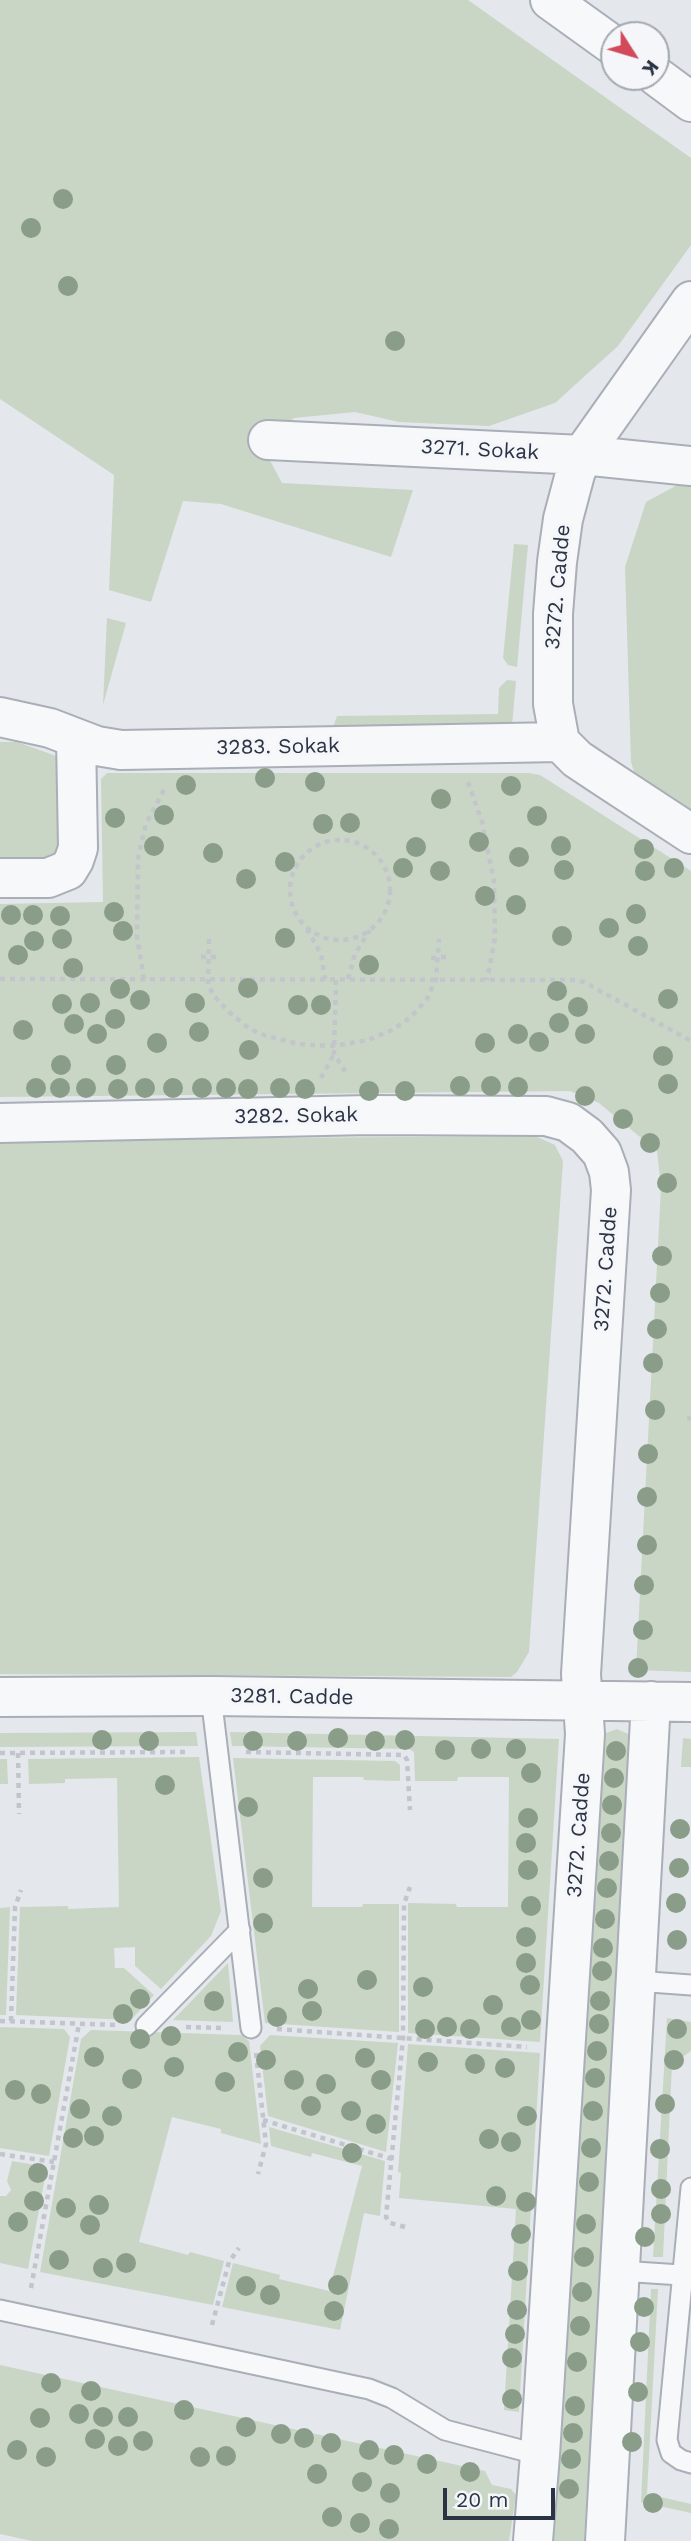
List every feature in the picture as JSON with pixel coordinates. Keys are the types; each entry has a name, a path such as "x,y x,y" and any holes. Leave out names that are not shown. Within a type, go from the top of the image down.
{"street":[{"path":"550,0 600,36"},
{"path":"670,86 691,102"},
{"name":"3272. Cadde","path":"560,742 553,704 552,660 556,562 563,519 582,455 691,302"},
{"name":"3271. Sokak","path":"268,440 582,455 691,466"},
{"name":"3283. Sokak","path":"0,717 40,725 97,746 121,750 560,742"},
{"path":"0,878 48,878 68,870 74,860 78,848 76,738"},
{"path":"560,742 577,759 691,834"},
{"name":"3282. Sokak","path":"0,1123 369,1115 546,1116 568,1122 587,1136"},
{"name":"3272. Cadde","path":"533,2541 585,1734 581,1674 611,1190 609,1172 602,1153 587,1136"},
{"name":"3281. Cadde","path":"0,1697 211,1696 691,1702"},
{"path":"606,2541 651,1701"}],"lane":[{"path":"211,1696 251,2028"},
{"path":"146,2026 240,1930"},
{"path":"636,1981 691,1985"},
{"path":"691,2188 667,2440 671,2453 691,2463"},
{"path":"620,2271 681,2275"},
{"path":"0,2309 369,2389 392,2398 445,2430 540,2455"}],"path":[{"path":"464,772 482,822 494,881 495,939 487,980"},
{"path":"144,979 137,936 138,858 146,824 167,783"},
{"path":"326,979 321,954 293,906 290,891 292,876 299,861 311,849 327,841 344,840 361,844 375,854 385,868 390,884 388,902 381,918 355,954 348,979"},
{"path":"300,920 318,934 341,940 357,937 373,927"},
{"path":"209,939 208,985 229,1012 254,1031 298,1044 334,1046 368,1040 392,1030 411,1017 427,999 436,979 439,939"},
{"path":"201,957 216,957"},
{"path":"431,957 446,957"},
{"path":"0,979 568,980 584,982 691,1041"},
{"path":"336,980 334,1054 352,1083"},
{"path":"18,1753 19,1814"},
{"path":"405,2227 390,2223 386,2217 403,2038 404,1903 410,1887"},
{"path":"11,2021 15,1907 21,1891"},
{"path":"34,2270 79,2024"},
{"path":"251,2028 255,2038 265,2144 258,2174"},
{"path":"263,2120 392,2159"},
{"path":"0,2154 54,2162"},
{"path":"217,2306 229,2262 239,2248"}],"green space":[{"path":"0,0 468,0 691,158 691,245 618,346 555,403 489,426 399,422 355,412 294,418 268,439 267,455 282,483 413,490 391,557 221,504 183,501 151,602 109,590 114,475 0,399"},
{"path":"681,483 691,484 691,822 636,778 631,762 625,567 646,502"},
{"path":"514,544 528,545 517,667 508,665 503,658"},
{"path":"107,618 126,623 103,705"},
{"path":"507,680 516,681 512,725 333,727 337,716 498,714 499,688"},
{"path":"0,742 17,742 59,757 63,845 52,862 0,864"},
{"path":"107,773 529,773 540,775 691,871 691,1672 636,1670 661,1187 657,1151 599,1103 570,1091 0,1097 0,904 103,902 101,779"},
{"path":"535,1136 555,1145 563,1161 529,1652 517,1672 511,1677 0,1674 0,1140"},
{"path":"617,1729 628,1734 633,1747 584,2541 551,2541 602,1738 606,1733"},
{"path":"196,1732 198,1746 0,1747 0,1733"},
{"path":"230,1732 559,1739 540,2042 408,2033 408,1903 508,1907 509,1777 458,1777 457,1781 415,1781 414,1752 409,1749 232,1746"},
{"path":"683,1738 691,1739 691,1767 681,1767"},
{"path":"199,1757 221,1911 211,1936 161,1989 135,1966 135,1947 114,1948 115,1968 124,1968 154,1995 131,2020 16,2015 20,1907 119,1907 117,1778 65,1779 65,1783 29,1784 28,1759"},
{"path":"233,1758 395,1761 400,1765 400,1781 364,1780 363,1777 313,1777 312,1907 399,1904 399,2032 265,2023"},
{"path":"0,1759 7,1759 8,1784 0,1784"},
{"path":"10,1907 6,2015 0,2015 0,1908"},
{"path":"228,1963 233,2022 173,2020"},
{"path":"667,2018 691,2022 691,2051 672,2064 663,2257 653,2257"},
{"path":"0,2027 64,2029 70,2037 49,2156 0,2148"},
{"path":"91,2030 241,2035 249,2041 261,2144 221,2133 221,2129 172,2117 139,2242 224,2261 213,2305 40,2272 81,2039"},
{"path":"270,2035 398,2043 386,2152 268,2116 260,2046"},
{"path":"408,2044 540,2053 519,2412 504,2410 516,2209 399,2198 401,2173 398,2172"},
{"path":"269,2127 385,2161 380,2216 364,2213 340,2330 222,2307 233,2263 280,2275 279,2279 329,2291 362,2166 312,2153 311,2157 271,2146"},
{"path":"12,2161 47,2167 28,2269 0,2263 0,2196 6,2196 11,2190 7,2181"},
{"path":"651,2289 658,2289 647,2494 691,2504 691,2513 641,2502"},
{"path":"0,2365 485,2471 492,2485 511,2489 516,2495 509,2541 32,2541 0,2534"}]}
